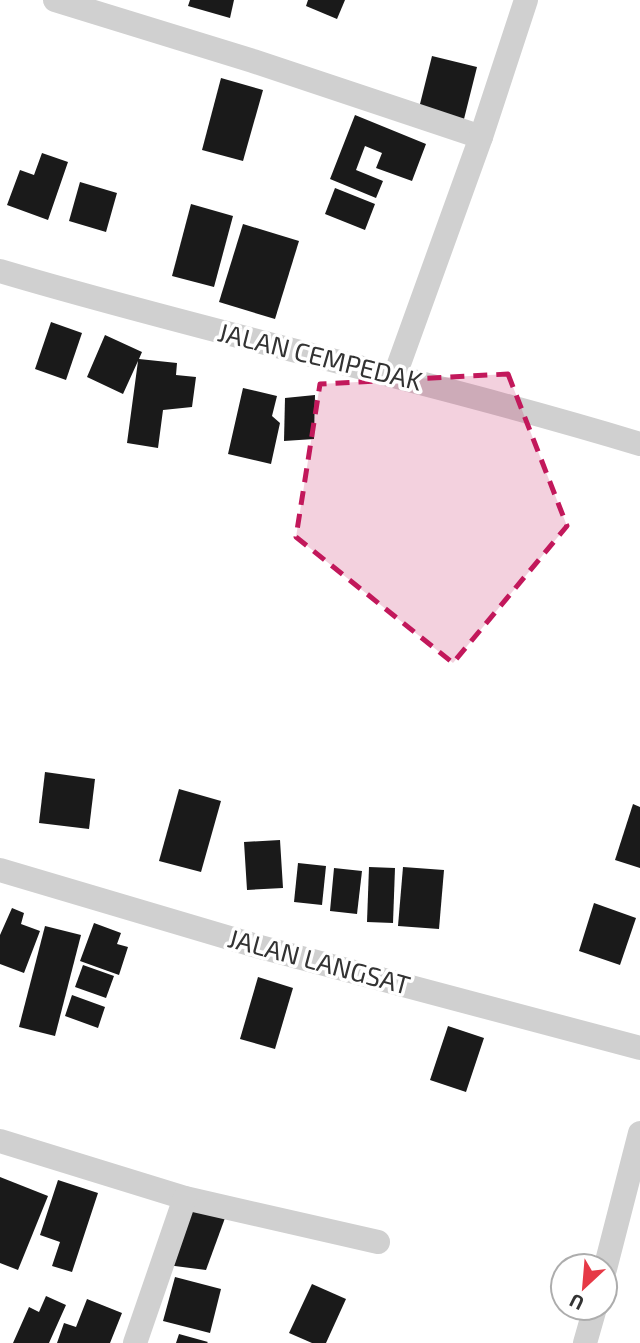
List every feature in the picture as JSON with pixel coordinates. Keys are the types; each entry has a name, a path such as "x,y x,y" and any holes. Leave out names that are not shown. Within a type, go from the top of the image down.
{"street":[{"path":"55,0 253,61 481,137"},
{"path":"395,375 481,137 526,0"},
{"name":"JALAN CEMPEDAK","path":"0,271 107,303 395,375 640,444"},
{"name":"JALAN LANGSAT","path":"0,870 253,945 640,1048"},
{"path":"609,1252 640,1133"},
{"path":"0,1141 185,1198 378,1242"},
{"path":"135,1343 185,1198"},
{"path":"584,1343 591,1322"}],"highlighted area":[{"path":"508,374 567,526 453,663 296,537 320,384"}],"building":[{"path":"190,0 234,0 230,18 188,6"},
{"path":"308,0 345,0 337,19 306,6"},
{"path":"432,56 477,67 464,119 419,108"},
{"path":"221,78 263,90 243,161 202,150"},
{"path":"355,115 426,144 412,181 376,168 382,153 365,146 356,170 383,181 376,198 330,179"},
{"path":"42,153 68,162 48,220 7,205 20,170 34,175"},
{"path":"80,182 117,193 106,232 69,221"},
{"path":"335,188 375,204 365,230 325,214"},
{"path":"191,204 233,216 214,287 172,276"},
{"path":"243,224 299,241 275,319 219,302"},
{"path":"51,322 82,333 66,380 35,369"},
{"path":"105,335 142,352 139,359 177,363 176,375 196,377 192,407 163,410 158,448 127,443 138,361 123,394 87,377"},
{"path":"243,388 277,396 272,416 280,423 271,464 228,454"},
{"path":"315,395 314,439 284,441 285,398"},
{"path":"45,772 95,779 89,829 39,823"},
{"path":"179,789 221,801 201,872 159,861"},
{"path":"633,804 640,807 640,868 615,860"},
{"path":"280,840 283,888 247,890 244,842"},
{"path":"298,863 326,866 322,905 294,902"},
{"path":"369,867 395,868 393,923 367,922"},
{"path":"403,867 444,870 439,929 398,926"},
{"path":"334,868 362,871 357,914 330,911"},
{"path":"594,903 636,918 620,965 579,951"},
{"path":"12,908 24,913 21,924 40,931 24,973 0,964 0,935"},
{"path":"94,923 121,933 117,944 128,947 119,975 80,961"},
{"path":"45,926 81,935 55,1036 19,1027"},
{"path":"83,965 114,976 106,998 75,987"},
{"path":"258,977 293,988 275,1049 240,1039"},
{"path":"72,995 105,1007 98,1028 65,1016"},
{"path":"448,1026 484,1038 466,1092 430,1080"},
{"path":"0,1177 48,1196 18,1270 0,1263"},
{"path":"58,1180 98,1193 72,1272 52,1266 60,1242 40,1235"},
{"path":"189,1205 225,1218 206,1270 167,1265"},
{"path":"175,1277 221,1289 210,1333 163,1321"},
{"path":"312,1284 346,1299 326,1343 312,1343 289,1333"},
{"path":"46,1296 66,1305 49,1343 13,1343 29,1307 39,1312"},
{"path":"87,1299 122,1313 110,1343 57,1343 64,1323 76,1327"},
{"path":"179,1334 208,1342 176,1343"}]}
